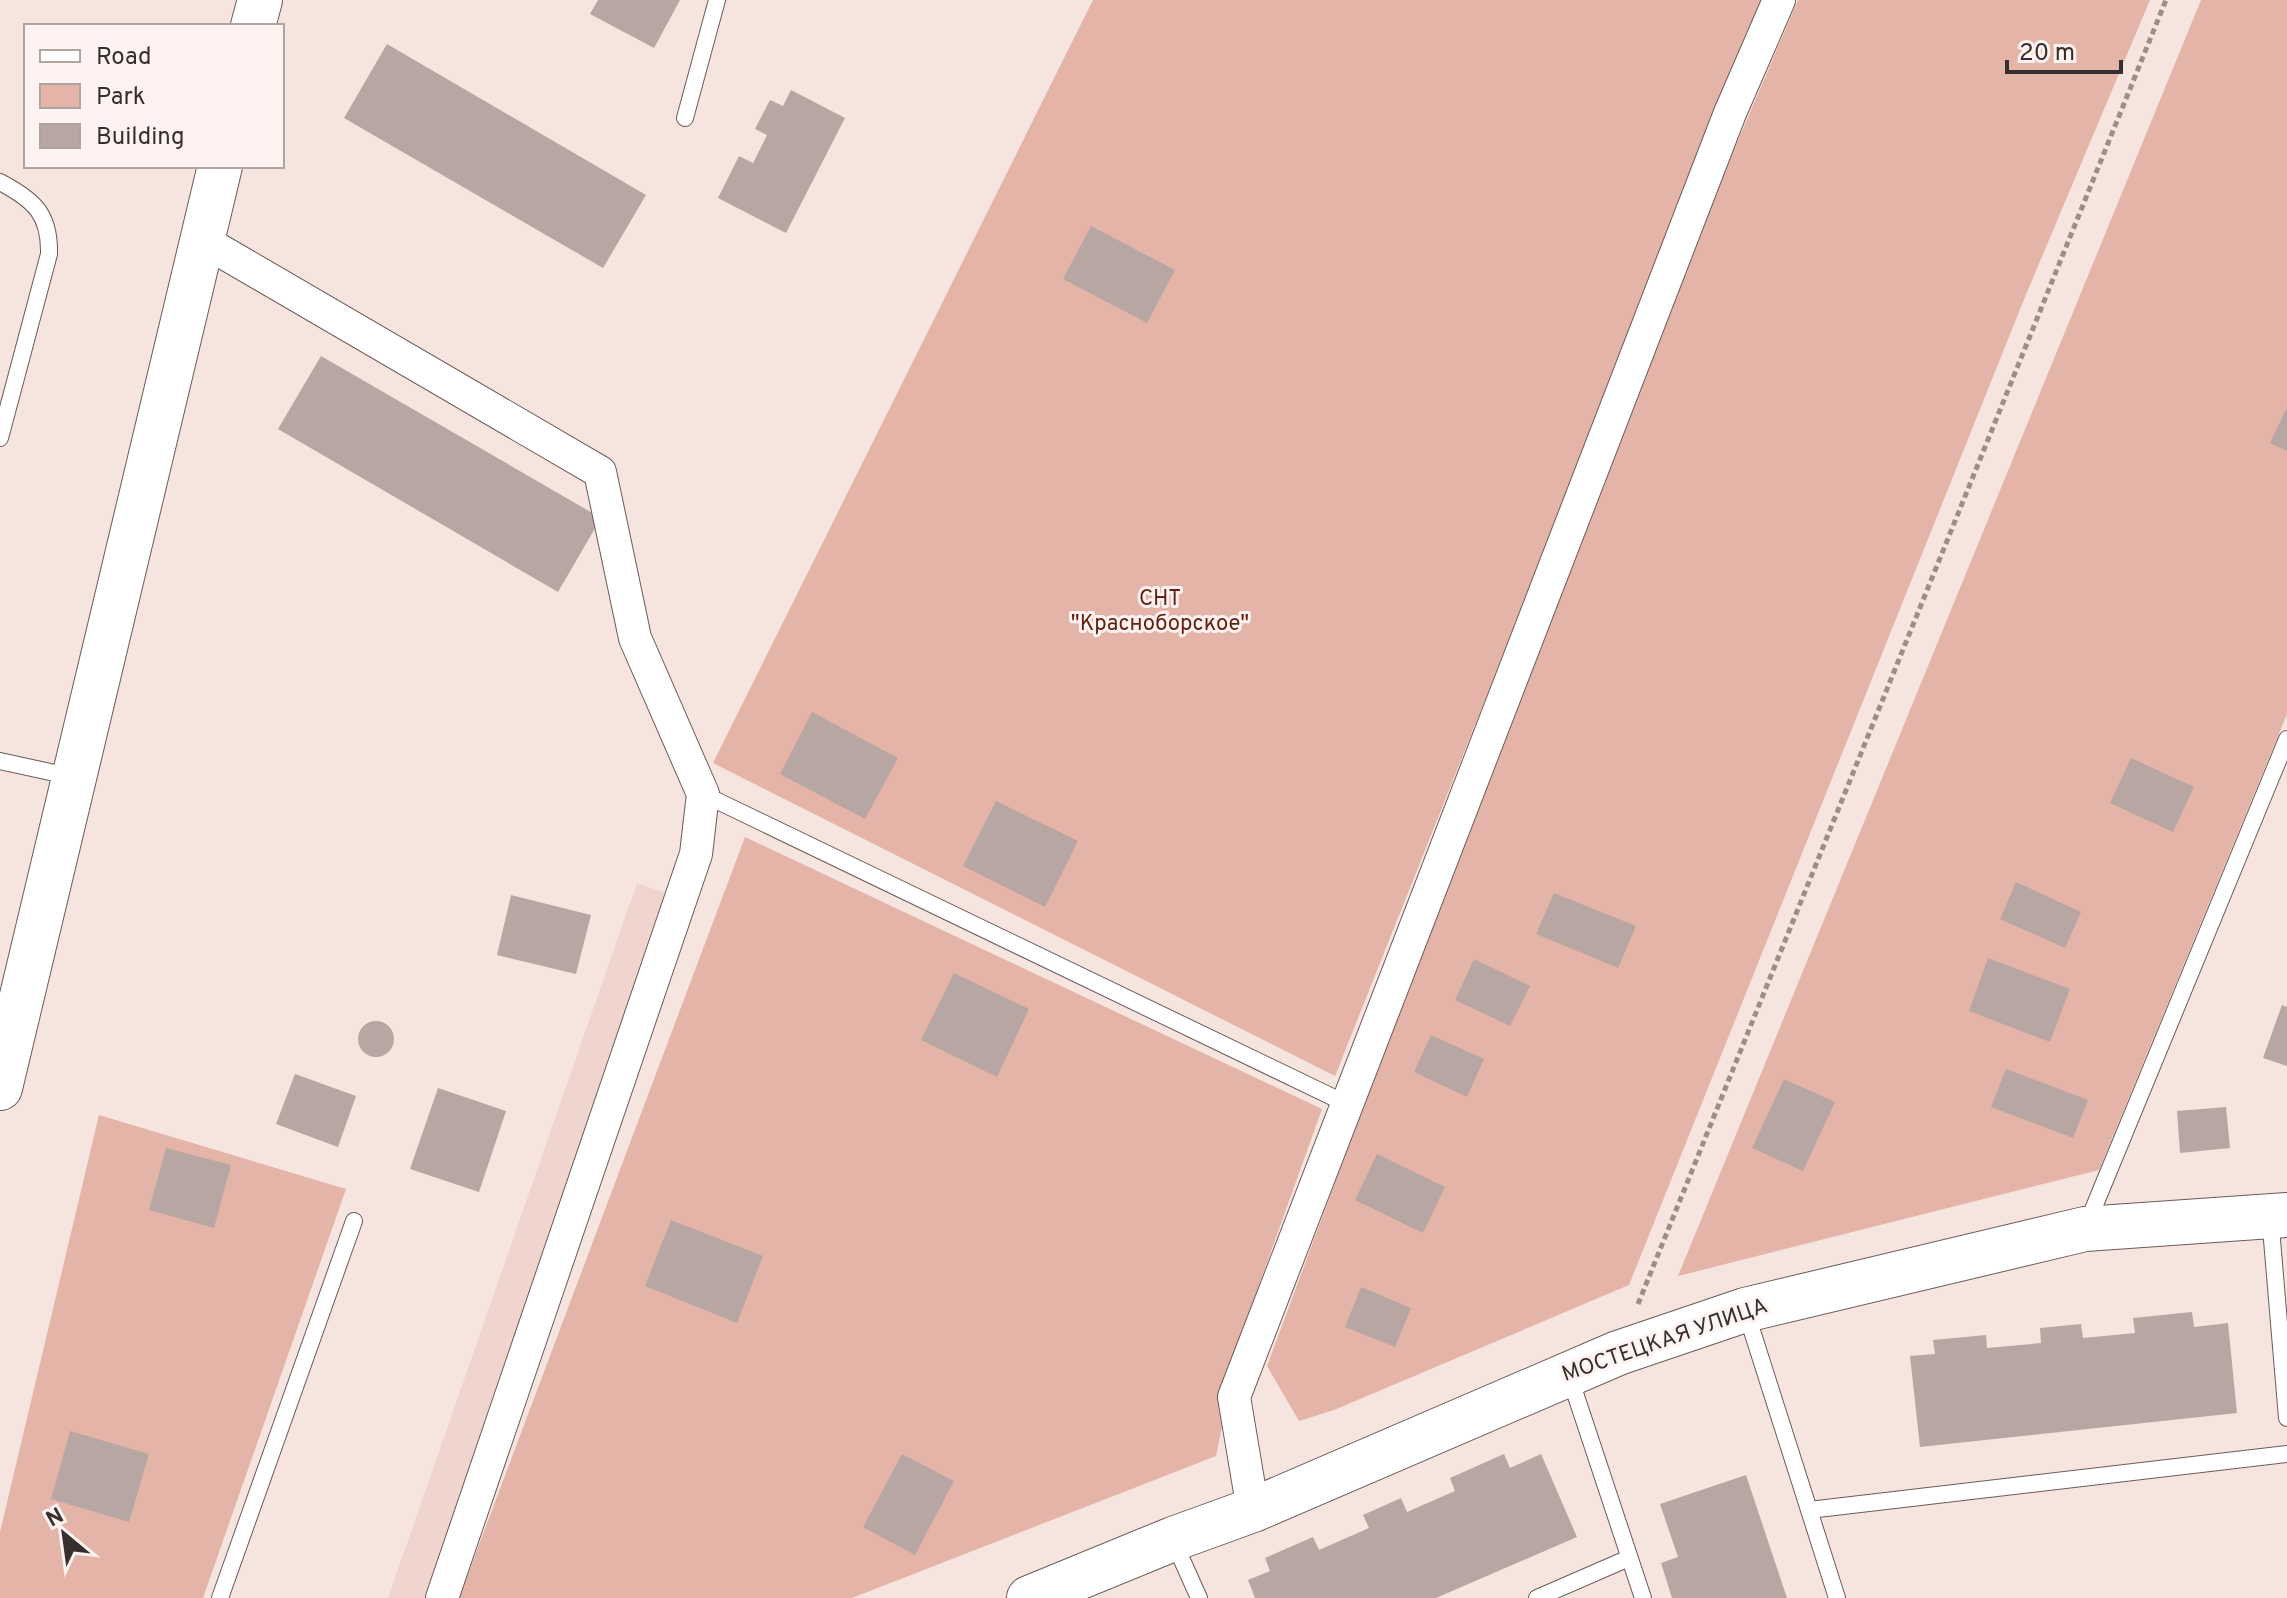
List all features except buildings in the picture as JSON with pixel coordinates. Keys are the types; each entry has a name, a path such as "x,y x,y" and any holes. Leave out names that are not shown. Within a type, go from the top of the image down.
{"street":[{"path":"254,24 260,0"},
{"path":"1253,1510 1234,1397 1730,113 1779,0"},
{"path":"0,1088 20,974 74,777 220,168"},
{"path":"202,240 600,472 635,638 703,794 696,854 442,1598"},
{"name":"МОСТЕЦКАЯ УЛИЦА","path":"1029,1598 1253,1510 1618,1353 1745,1310 2085,1229 2279,1215"}],"lane":[{"path":"685,118 717,0"},
{"path":"0,182 20,192 40,210 49,232 49,254 6,388 0,438"},
{"path":"2085,1229 2287,739"},
{"path":"0,761 74,777"},
{"path":"703,794 1349,1105"},
{"path":"2279,1215 2287,1418"},
{"path":"220,1598 354,1221"},
{"path":"1745,1310 1837,1598"},
{"path":"1569,1373 1643,1598"},
{"path":"1809,1510 2287,1454"},
{"path":"1173,1539 1199,1598"},
{"path":"1537,1598 1629,1558"}],"path":[{"path":"1618,1353 2166,0"}],"shaded area":[{"path":"637,883 671,895 426,1598 388,1598"}],"green space":[{"name":"СНТ \"Красноборское\"","path":"1093,0 1764,0 1335,1076 713,763"},
{"path":"1798,0 2150,0 2025,297 1629,1285 1334,1410 1299,1421 1267,1366 1614,431"},
{"path":"2201,0 2287,0 2287,714 2099,1170 1678,1276"},
{"path":"745,837 1322,1109 1240,1338 1216,1456 852,1598 459,1598"},
{"path":"99,1115 346,1189 203,1598 0,1598 0,1532"}]}
